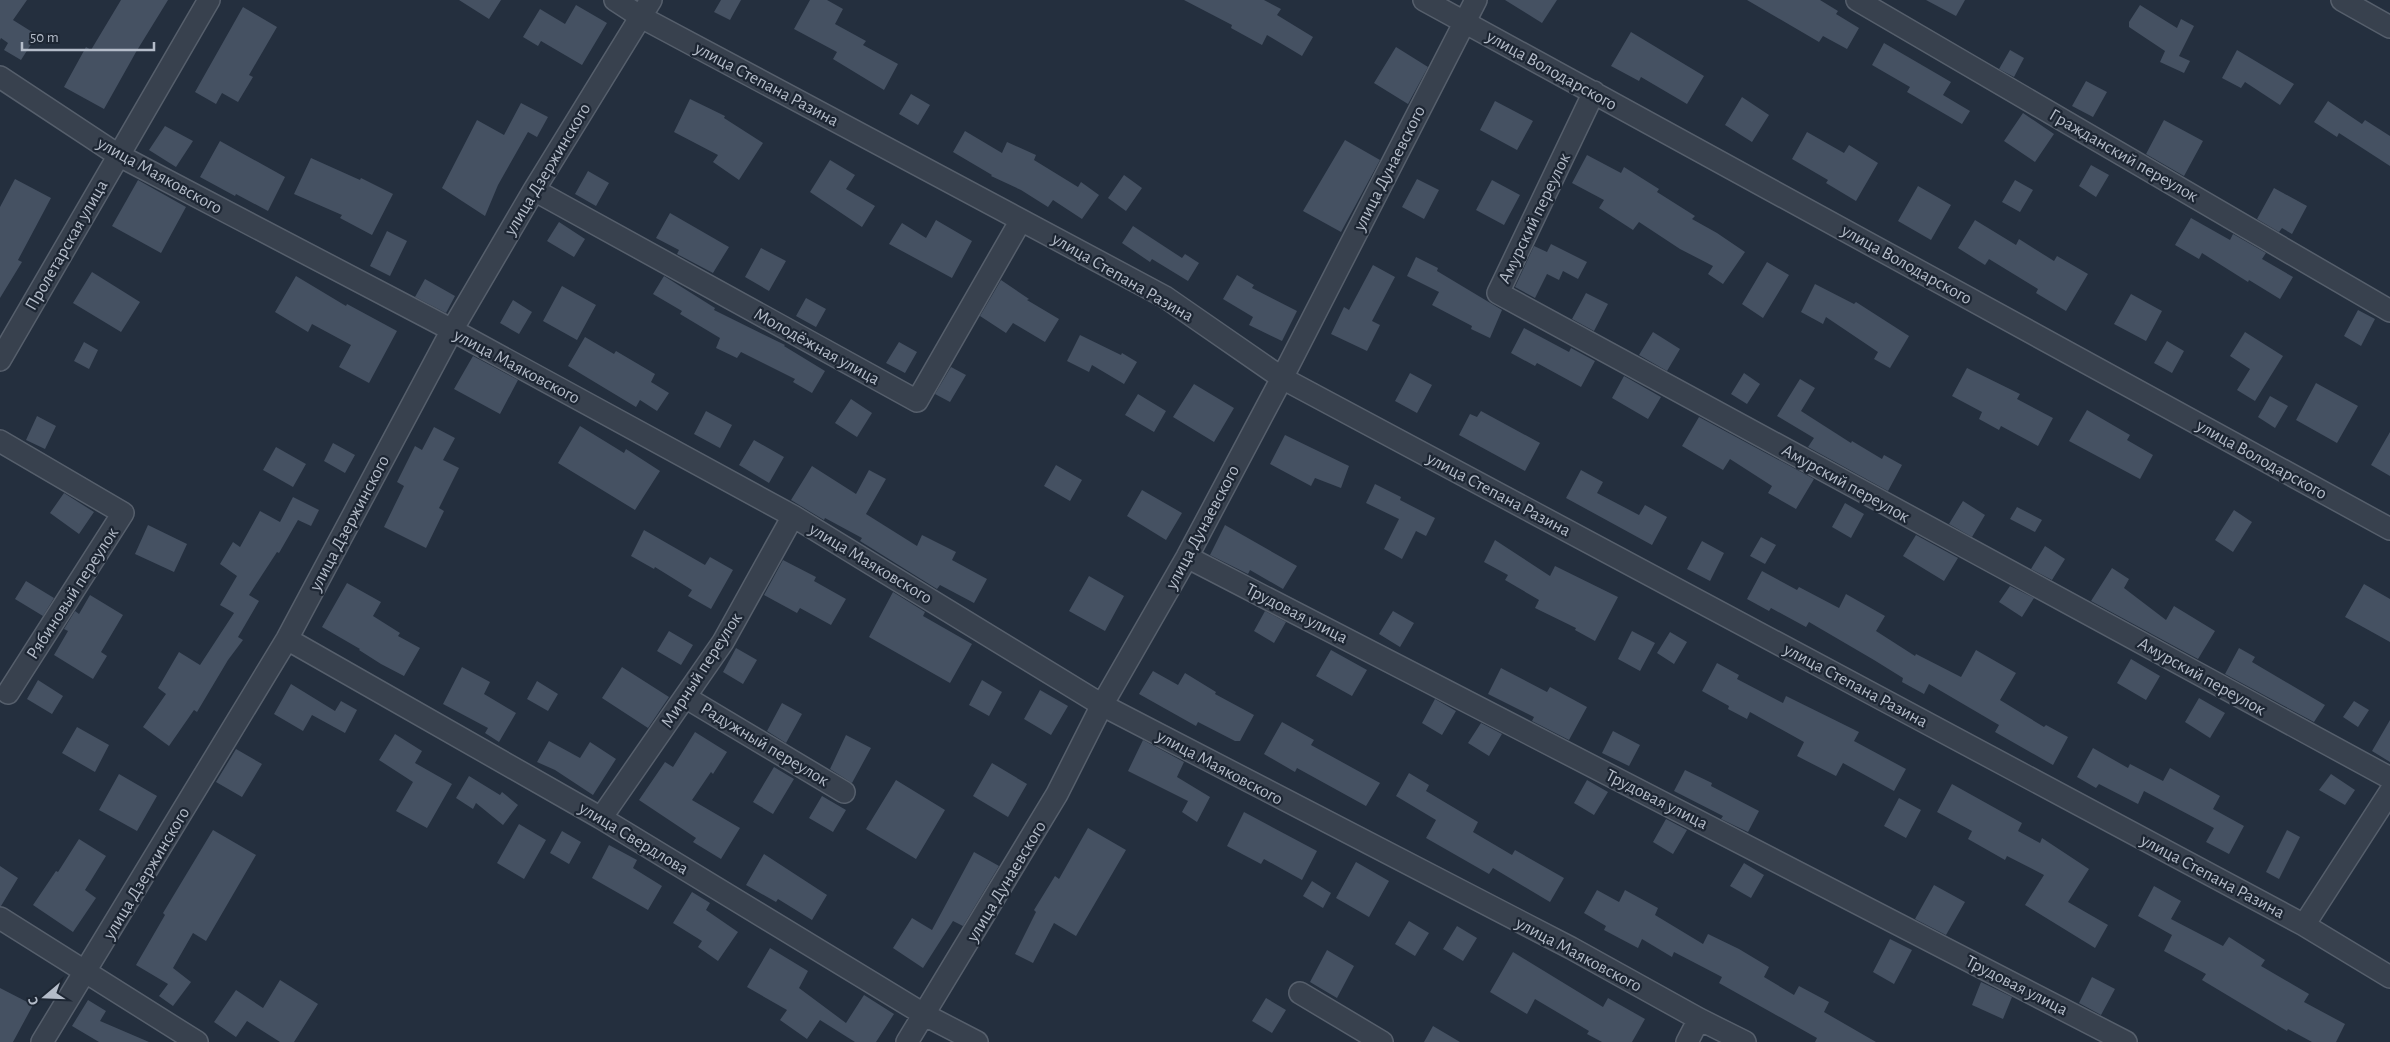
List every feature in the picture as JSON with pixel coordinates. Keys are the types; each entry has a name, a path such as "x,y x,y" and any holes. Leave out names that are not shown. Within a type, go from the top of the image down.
{"street":[{"name":"Пролетарская улица","path":"0,360 209,0"},
{"name":"улица Степана Разина","path":"615,0 646,8 1021,220 1164,297 1282,378 2304,925 2390,977"},
{"name":"улица Володарского","path":"1424,0 2390,529"},
{"name":"улица Дунаевского","path":"907,1042 1057,794 1102,705 1187,556 1282,378 1476,0"},
{"name":"Гражданский переулок","path":"1857,0 2390,311"},
{"path":"2342,0 2390,26"},
{"name":"улица Дзержинского","path":"42,1042 287,640 452,330 534,190 646,8"},
{"name":"улица Маяковского","path":"0,77 118,155 452,330 793,516 1102,705 1571,948 1699,1019 1746,1042"},
{"name":"Амурский переулок","path":"1594,92 1498,293 2390,778"},
{"name":"Молодёжная улица","path":"534,190 917,401 1021,220"},
{"name":"Рябиновый переулок","path":"0,441 123,513 8,692"},
{"name":"Мирный переулок","path":"600,818 723,642 793,516"},
{"name":"Трудовая улица","path":"1187,556 2126,1042"},
{"name":"улица Свердлова","path":"287,640 600,818 925,1015 977,1042"},
{"name":"Радужный переулок","path":"685,697 844,792"},
{"path":"2304,925 2390,792"},
{"path":"0,918 197,1042"},
{"path":"1300,993 1382,1042"},
{"path":"1686,1042 1699,1019"}],"building":[{"path":"0,0 27,0 13,20 37,35 21,60 4,50 8,43 1,38 0,40"},
{"path":"121,0 168,0 104,109 64,87 86,47 91,50"},
{"path":"459,0 501,0 489,19"},
{"path":"721,0 741,0 730,20 714,12"},
{"path":"810,0 827,0 843,9 835,24 866,41 863,45 898,64 884,90 833,59 837,52 794,29"},
{"path":"1184,0 1264,0 1281,9 1277,15 1313,37 1302,56 1267,35 1262,45 1231,28 1232,25"},
{"path":"1505,0 1557,0 1542,23"},
{"path":"1747,0 1820,0 1838,11 1836,14 1859,28 1847,49 1823,36 1819,42"},
{"path":"1926,0 1965,0 1956,16"},
{"path":"576,5 607,23 582,65 541,41 538,46 523,37 540,9 565,24"},
{"path":"2140,5 2177,28 2181,19 2194,26 2179,56 2190,61 2184,73 2160,62 2165,51 2129,27 2129,22"},
{"path":"243,7 277,27 249,75 253,77 238,102 222,93 216,104 195,92"},
{"path":"1631,32 1704,76 1687,104 1641,77 1639,81 1611,66"},
{"path":"1884,43 1951,82 1943,95 1970,111 1962,124 1907,92 1910,87 1872,65"},
{"path":"1396,47 1428,67 1408,104 1374,83"},
{"path":"2010,50 2024,58 2014,77 1999,69"},
{"path":"2237,50 2294,84 2280,105 2245,82 2241,88 2222,78"},
{"path":"2086,81 2107,92 2093,117 2072,106"},
{"path":"911,94 930,105 918,125 899,114"},
{"path":"1742,97 1769,115 1752,142 1725,125"},
{"path":"690,99 725,116 724,118 763,143 739,180 713,162 718,155 674,132"},
{"path":"1495,101 1533,121 1517,150 1480,130"},
{"path":"2328,101 2362,124 2365,120 2390,136 2390,166 2339,133 2337,137 2314,122"},
{"path":"521,103 548,117 537,137 528,132 498,185 485,216 442,188 477,120 504,135"},
{"path":"2023,113 2054,134 2035,162 2004,141"},
{"path":"2164,120 2203,141 2184,176 2146,154"},
{"path":"165,126 193,141 176,167 149,150"},
{"path":"965,131 1002,153 1007,142 1036,155 1034,160 1078,187 1081,182 1099,195 1082,219 1053,200 1048,207 1021,190 991,176 953,152"},
{"path":"1807,132 1844,153 1849,145 1878,163 1856,201 1826,183 1828,180 1792,159"},
{"path":"1345,140 1380,160 1341,232 1303,211"},
{"path":"220,141 285,177 268,211 200,177"},
{"path":"1587,155 1621,173 1624,167 1659,189 1657,192 1695,216 1692,219 1745,252 1723,284 1708,274 1713,266 1680,249 1639,222 1633,230 1599,208 1604,200 1572,183"},
{"path":"311,158 360,180 361,178 393,194 372,235 340,218 342,215 294,194"},
{"path":"830,160 855,175 846,189 875,206 862,227 810,192"},
{"path":"2091,165 2109,175 2096,197 2079,186"},
{"path":"588,171 609,183 596,206 575,194"},
{"path":"1124,175 1142,188 1126,211 1108,198"},
{"path":"15,179 51,198 18,260 22,262 0,298 0,207"},
{"path":"1417,179 1439,190 1424,219 1402,207"},
{"path":"138,180 186,207 161,253 112,226"},
{"path":"1492,180 1520,195 1504,225 1476,210"},
{"path":"2015,180 2033,190 2020,212 2002,202"},
{"path":"1918,186 1951,205 1931,240 1898,221"},
{"path":"2274,188 2307,206 2292,234 2282,228 2279,232 2257,219"},
{"path":"670,213 729,247 713,273 677,254 679,250 656,238"},
{"path":"2191,218 2230,240 2233,234 2266,253 2262,259 2293,277 2280,299 2249,280 2248,282 2202,253 2199,259 2175,245"},
{"path":"936,220 972,241 952,278 889,244 902,223 926,238"},
{"path":"1975,220 2016,245 2019,239 2054,261 2057,256 2088,274 2066,311 2036,293 2038,289 1989,259 1985,265 1958,248"},
{"path":"559,222 585,239 574,257 547,241"},
{"path":"1133,226 1182,258 1185,254 1199,263 1188,281 1152,259 1150,262 1122,243"},
{"path":"387,231 407,241 390,276 370,266"},
{"path":"1551,244 1587,262 1578,279 1563,271 1559,280 1547,274 1535,298 1515,287 1534,246 1547,252"},
{"path":"761,248 786,261 769,291 745,277"},
{"path":"1416,257 1438,268 1437,271 1502,310 1490,338 1471,329 1472,326 1432,305 1439,292 1407,276"},
{"path":"1767,262 1789,275 1763,318 1742,304"},
{"path":"1373,265 1395,277 1372,321 1380,325 1367,351 1331,334 1344,307 1349,310"},
{"path":"92,272 140,302 121,332 73,303"},
{"path":"1237,275 1254,285 1252,288 1297,311 1282,341 1249,325 1253,317 1223,299"},
{"path":"296,276 346,306 347,304 397,331 369,383 339,367 351,345 312,324 308,332 275,312"},
{"path":"664,276 715,308 714,310 785,345 825,371 812,393 793,382 795,379 741,352 737,358 716,348 720,338 680,314 682,311 653,294"},
{"path":"425,279 455,296 446,313 415,297"},
{"path":"1001,280 1029,299 1027,300 1059,319 1045,342 1013,323 1006,333 980,316"},
{"path":"1815,284 1854,304 1856,302 1909,336 1890,368 1874,359 1878,352 1826,317 1823,324 1801,312"},
{"path":"562,286 596,305 577,340 543,321"},
{"path":"1586,293 1608,304 1594,331 1572,319"},
{"path":"2131,294 2162,311 2146,341 2114,324"},
{"path":"806,298 826,309 816,327 796,316"},
{"path":"513,300 532,312 519,334 500,323"},
{"path":"2358,310 2375,319 2361,346 2344,336"},
{"path":"1524,328 1569,352 1571,348 1595,361 1581,387 1537,363 1535,366 1511,353"},
{"path":"1653,332 1680,349 1667,371 1639,355"},
{"path":"2245,332 2283,356 2255,401 2237,390 2250,369 2230,356"},
{"path":"1080,335 1121,355 1122,353 1137,362 1124,384 1092,365 1089,372 1067,361"},
{"path":"585,337 614,354 616,351 655,374 651,382 669,393 657,411 640,400 636,407 568,366"},
{"path":"2167,341 2184,351 2172,373 2154,363"},
{"path":"84,342 98,350 89,369 74,361"},
{"path":"899,342 917,352 905,373 886,363"},
{"path":"473,356 518,380 500,414 454,389"},
{"path":"951,367 966,375 950,402 935,394"},
{"path":"1967,368 2020,394 2017,399 2053,418 2038,446 2001,426 1999,430 1979,419 1982,412 1952,396"},
{"path":"1410,373 1432,385 1417,413 1395,401"},
{"path":"1744,373 1760,384 1747,404 1731,394"},
{"path":"1624,376 1661,397 1648,419 1612,398"},
{"path":"1800,379 1815,388 1801,411 1851,443 1852,441 1882,459 1884,455 1902,465 1888,491 1808,447 1814,438 1777,416"},
{"path":"2316,383 2358,406 2337,443 2296,420"},
{"path":"1194,384 1234,408 1214,442 1173,417"},
{"path":"1138,394 1166,411 1154,432 1125,415"},
{"path":"2270,396 2288,406 2275,428 2258,417"},
{"path":"851,399 872,413 857,437 835,423"},
{"path":"2087,410 2130,435 2127,440 2153,455 2140,479 2069,441"},
{"path":"706,411 732,425 720,448 694,434"},
{"path":"1481,411 1540,443 1525,471 1459,435 1470,414 1477,417"},
{"path":"37,416 56,426 45,449 26,440"},
{"path":"1699,417 1814,479 1796,509 1768,493 1772,486 1730,459 1723,470 1682,446"},
{"path":"580,426 624,453 626,449 660,471 635,510 558,463"},
{"path":"434,427 455,438 443,460 459,468 439,508 444,511 426,548 384,527 404,486 397,482 415,446 422,450"},
{"path":"2390,432 2390,476 2371,465"},
{"path":"1285,435 1349,466 1341,488 1315,478 1311,486 1270,464"},
{"path":"754,440 784,457 769,483 739,465"},
{"path":"333,443 355,455 345,473 324,461"},
{"path":"276,447 306,464 293,487 263,470"},
{"path":"1056,465 1082,480 1070,501 1044,486"},
{"path":"812,466 856,494 869,470 886,479 866,514 917,546 922,535 956,552 952,560 987,579 974,603 940,585 937,589 860,541 862,538 825,518 824,520 791,500"},
{"path":"1581,470 1603,482 1597,493 1639,515 1645,505 1667,517 1652,545 1566,498"},
{"path":"1375,484 1401,497 1400,500 1435,518 1426,536 1416,531 1402,559 1384,549 1399,519 1366,503"},
{"path":"1142,490 1182,513 1166,540 1127,516"},
{"path":"64,493 94,512 79,534 50,513"},
{"path":"293,497 319,510 311,526 298,520 279,553 277,552 249,595 259,601 238,637 243,640 228,660 197,712 194,710 169,746 143,727 166,694 158,688 179,652 200,665 234,613 220,605 237,576 220,564 233,542 240,547 260,511 280,522"},
{"path":"1963,501 1985,515 1972,537 1949,524"},
{"path":"1845,503 1864,514 1851,538 1832,527"},
{"path":"2017,507 2042,520 2035,532 2010,519"},
{"path":"2234,510 2252,522 2233,552 2215,540"},
{"path":"148,525 187,544 174,572 135,554"},
{"path":"1225,525 1297,566 1283,589 1250,570 1248,574 1210,555"},
{"path":"644,530 705,565 710,557 733,570 711,609 688,596 692,590 655,567 654,569 631,556"},
{"path":"1916,535 1958,558 1944,581 1903,556"},
{"path":"1761,537 1776,545 1765,564 1750,556"},
{"path":"1495,540 1550,576 1555,566 1618,597 1595,641 1575,630 1576,628 1535,608 1539,600 1505,580 1508,575 1484,562"},
{"path":"1702,541 1724,553 1710,581 1687,569"},
{"path":"2045,546 2065,559 2052,580 2031,569"},
{"path":"783,560 816,577 814,581 846,599 831,625 800,608 797,613 764,595"},
{"path":"2112,568 2129,579 2124,588 2166,620 2174,606 2215,631 2198,659 2091,601"},
{"path":"1762,571 1797,590 1799,587 1839,608 1846,594 1885,616 1876,631 1915,656 1916,654 1961,677 1976,650 2016,673 2000,700 2044,727 2046,725 2068,737 2053,765 1995,732 1999,725 1929,684 1924,694 1902,682 1903,678 1809,622 1806,627 1771,608 1769,611 1747,599"},
{"path":"1089,576 1124,596 1105,631 1069,611"},
{"path":"26,581 54,598 43,616 15,599"},
{"path":"347,583 381,602 373,616 400,633 398,636 420,648 404,676 322,627"},
{"path":"2364,584 2390,599 2390,642 2345,617"},
{"path":"2010,586 2034,598 2022,617 1999,602"},
{"path":"893,592 925,612 923,616 972,644 950,683 869,637"},
{"path":"90,595 123,615 101,652 107,656 93,679 54,655 68,631 64,629 75,611 79,614"},
{"path":"1265,611 1286,622 1274,643 1254,631"},
{"path":"1393,611 1414,623 1400,647 1379,634"},
{"path":"669,631 693,645 681,665 657,651"},
{"path":"1632,631 1655,643 1640,671 1618,659"},
{"path":"1670,632 1687,642 1674,664 1657,653"},
{"path":"736,648 757,660 743,684 723,672"},
{"path":"2239,648 2255,657 2252,662 2325,705 2314,722 2225,674"},
{"path":"1331,650 1367,670 1352,696 1316,676"},
{"path":"2131,659 2160,676 2146,700 2117,683"},
{"path":"1717,663 1739,675 1737,679 1783,703 1786,696 1859,732 1854,741 1906,769 1894,791 1843,763 1836,776 1797,756 1804,742 1750,712 1747,719 1728,709 1729,706 1702,691"},
{"path":"462,667 490,682 484,694 516,713 499,742 485,733 488,728 443,704"},
{"path":"622,667 669,697 648,728 602,698"},
{"path":"1501,668 1547,692 1550,687 1587,707 1569,740 1532,721 1534,717 1488,694"},
{"path":"1153,671 1178,685 1185,673 1216,692 1215,694 1254,715 1240,741 1235,741 1198,722 1196,726 1139,694"},
{"path":"38,680 63,696 52,714 27,699"},
{"path":"982,680 1002,692 989,716 969,705"},
{"path":"537,681 558,694 548,711 527,699"},
{"path":"291,684 335,711 341,701 357,710 345,733 312,715 303,731 274,714"},
{"path":"1040,690 1068,706 1051,735 1024,719"},
{"path":"2199,698 2225,713 2210,738 2185,722"},
{"path":"1435,699 1456,711 1442,735 1422,723"},
{"path":"2354,701 2369,710 2358,727 2343,717"},
{"path":"782,703 802,714 786,743 767,731"},
{"path":"2390,720 2390,762 2372,751"},
{"path":"1282,722 1314,740 1311,745 1380,783 1366,806 1297,768 1295,772 1264,754"},
{"path":"1481,723 1502,734 1489,756 1468,743"},
{"path":"77,727 109,745 95,772 62,753"},
{"path":"1613,731 1640,745 1629,766 1602,753"},
{"path":"695,732 727,752 713,774 711,772 692,800 740,828 721,859 693,842 696,838 639,800 665,762 673,767"},
{"path":"395,734 422,751 415,763 452,784 427,828 396,811 413,782 379,760"},
{"path":"846,735 871,748 852,783 830,769"},
{"path":"1143,740 1184,762 1177,777 1210,797 1197,822 1182,812 1188,801 1128,771"},
{"path":"549,741 580,758 590,742 616,759 593,795 555,770 537,762"},
{"path":"2093,748 2128,768 2130,764 2163,781 2170,768 2220,796 2213,809 2244,826 2229,854 2206,842 2214,828 2144,791 2138,804 2099,784 2096,788 2077,777"},
{"path":"236,749 262,764 242,797 216,782"},
{"path":"992,763 1027,784 1008,817 973,796"},
{"path":"774,767 794,779 773,814 753,802"},
{"path":"1685,770 1712,783 1711,786 1759,811 1748,832 1721,819 1723,816 1674,791"},
{"path":"1409,773 1429,785 1426,791 1478,822 1473,832 1512,855 1515,850 1564,878 1550,902 1493,868 1489,874 1426,838 1436,820 1396,796"},
{"path":"119,774 157,796 137,831 99,810"},
{"path":"2331,774 2355,790 2345,805 2319,790"},
{"path":"469,776 500,795 502,792 518,805 503,825 476,803 473,809 456,798"},
{"path":"896,780 945,810 916,859 866,829"},
{"path":"1587,780 1608,792 1594,815 1574,803"},
{"path":"1952,784 2022,823 2018,831 2040,843 2042,838 2089,869 2068,902 2108,925 2095,948 2025,905 2044,875 2007,856 2005,860 1968,839 1972,831 1937,812"},
{"path":"822,796 846,810 833,832 809,818"},
{"path":"1899,798 1921,810 1906,838 1884,826"},
{"path":"1244,812 1317,851 1302,880 1264,859 1261,864 1227,846"},
{"path":"1666,819 1687,830 1673,854 1653,842"},
{"path":"519,824 546,840 524,879 497,863"},
{"path":"1088,828 1126,850 1076,936 1054,923 1033,963 1015,954 1036,912 1034,910 1055,876 1059,879"},
{"path":"213,830 256,855 206,941 193,933 173,968 191,982 173,1006 159,996 168,984 136,965 165,915 163,913"},
{"path":"2287,830 2300,837 2279,879 2266,872"},
{"path":"562,831 581,842 569,864 550,853"},
{"path":"79,839 106,856 85,890 96,898 73,932 33,905 56,871 58,872"},
{"path":"609,845 637,860 633,868 662,886 648,910 592,878"},
{"path":"974,852 999,866 963,926 953,921 923,968 893,948 912,918 932,930"},
{"path":"764,854 827,895 812,920 778,899 776,902 746,885"},
{"path":"1356,862 1389,881 1369,917 1336,898"},
{"path":"1744,863 1764,875 1751,898 1730,886"},
{"path":"0,866 18,878 1,906 0,906"},
{"path":"1312,881 1331,893 1323,908 1303,896"},
{"path":"1934,885 1965,902 1946,935 1915,919"},
{"path":"2154,886 2181,901 2171,919 2223,946 2229,937 2265,960 2261,966 2309,994 2304,1002 2345,1024 2336,1042 2312,1042 2288,1029 2287,1031 2202,980 2206,974 2164,951 2172,935 2138,916"},
{"path":"1597,890 1619,902 1625,890 1658,908 1655,915 1703,944 1708,934 1739,949 1769,967 1764,977 1794,995 1799,986 1829,1002 1824,1012 1876,1042 1815,1042 1817,1038 1719,983 1722,977 1674,952 1672,957 1642,939 1638,948 1604,930 1606,926 1584,913"},
{"path":"692,892 710,903 706,910 738,932 718,961 698,947 702,941 673,923"},
{"path":"1409,921 1429,933 1415,956 1395,944"},
{"path":"1457,926 1477,938 1463,961 1443,949"},
{"path":"1890,939 1912,950 1894,984 1873,972"},
{"path":"770,948 808,971 799,988 846,1023 864,995 894,1014 876,1042 855,1042 820,1020 807,1039 780,1020 787,1010 747,987"},
{"path":"1327,950 1354,966 1337,998 1310,982"},
{"path":"1513,952 1603,1007 1608,998 1645,1019 1632,1042 1602,1042 1587,1034 1589,1031 1535,999 1527,1014 1490,992"},
{"path":"2092,977 2115,989 2101,1015 2079,1003"},
{"path":"280,980 318,1004 294,1042 280,1042 247,1021 236,1037 214,1022 236,990 263,1008"},
{"path":"1981,982 2012,997 2003,1019 1972,1005"},
{"path":"0,988 33,1005 13,1042 0,1042"},
{"path":"1266,998 1286,1010 1272,1033 1252,1021"},
{"path":"88,1000 106,1011 100,1021 149,1042 99,1042 72,1026"},
{"path":"1433,1026 1460,1042 1424,1042"}]}
